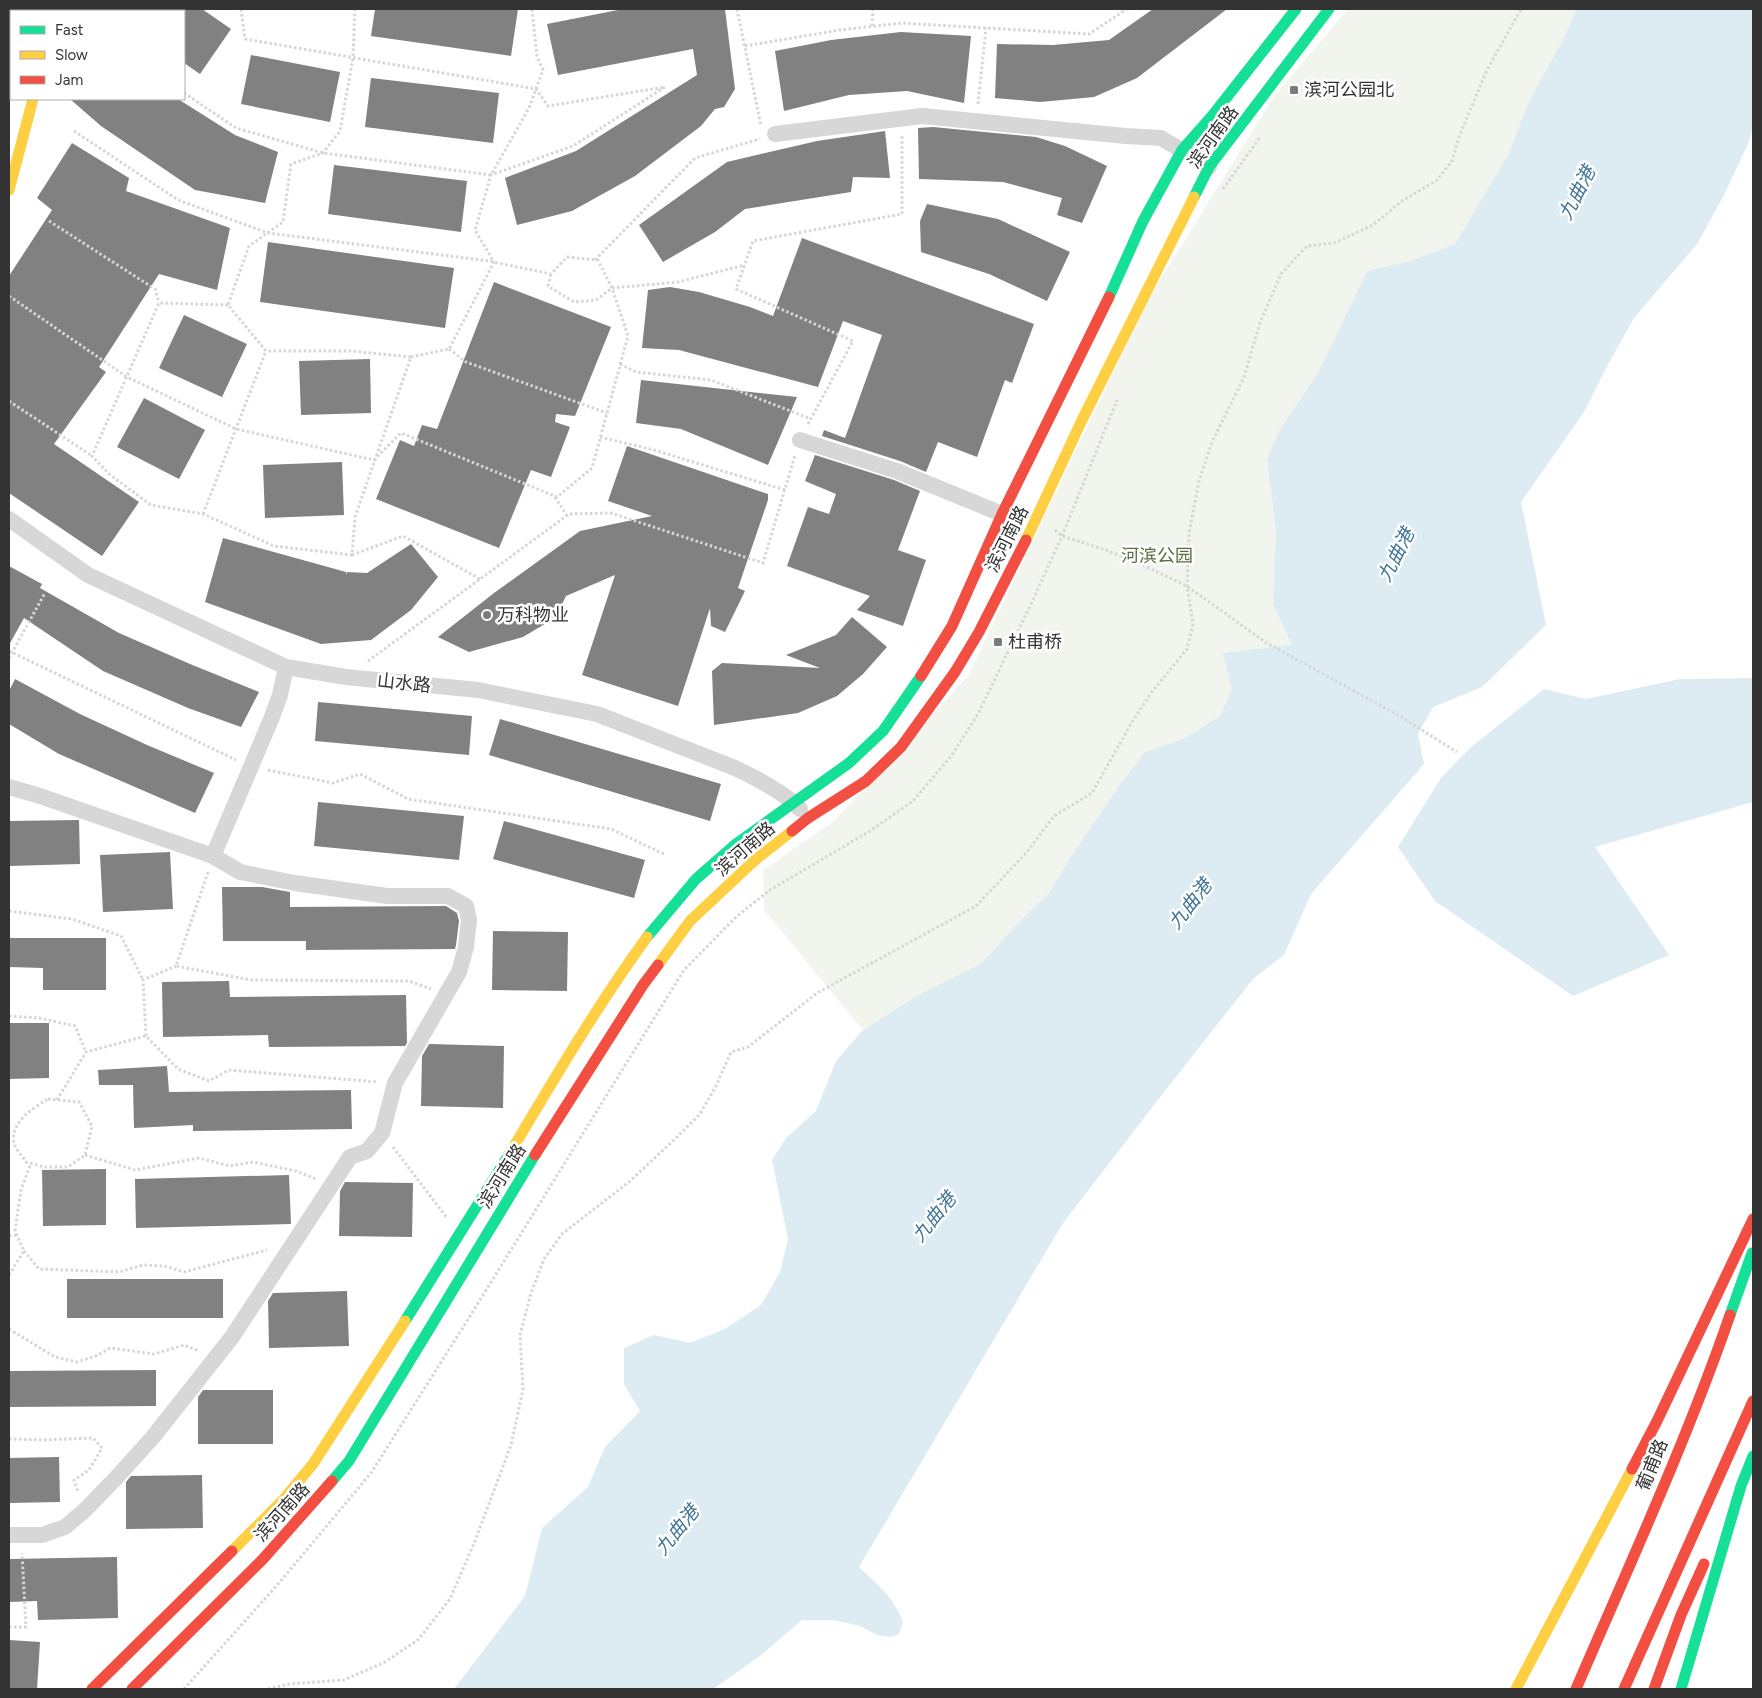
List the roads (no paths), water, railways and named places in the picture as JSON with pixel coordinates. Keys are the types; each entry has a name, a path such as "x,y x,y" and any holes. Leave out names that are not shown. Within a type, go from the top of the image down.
{"street":[{"path":"92,1689 163,1621 276,1507 313,1464 460,1234 572,1049 621,972 655,925 696,879 736,844 849,763 883,731 918,682 952,626 1002,514 1103,311 1143,221 1182,150 1212,116 1296,9"},
{"name":"滨河南路","path":"132,1689 263,1558 301,1518 349,1461 526,1170 643,984 690,922 755,860 808,818 866,781 901,747 960,664 979,632 1040,516 1082,420 1209,167 1329,9"},
{"path":"9,190 33,100"},
{"path":"769,136 922,116 1161,138 1209,167"},
{"path":"800,440 897,471 1002,514"},
{"name":"山水路","path":"9,519 88,575 286,667 346,677 478,690 597,714 754,777 794,802 808,818"},
{"path":"213,856 272,716 280,695 286,667"},
{"path":"9,787 213,856 240,872 295,883 387,896 448,896 466,906 469,920 466,947 458,972 395,1083 382,1133 367,1151 350,1157 232,1336 153,1437 85,1510 65,1527 42,1535 15,1535"},
{"path":"1516,1689 1658,1421 1753,1219"},
{"name":"葡甫路","path":"1576,1689 1643,1534 1716,1356 1753,1251"},
{"path":"1624,1689 1753,1401"},
{"path":"1654,1689 1681,1615 1753,1456"},
{"path":"1680,1689 1741,1486"}],"water":[{"name":"九曲港","path":"1576,9 1753,9 1753,127 1748,144 1723,197 1697,244 1634,318 1584,412 1521,502 1546,625 1482,687 1433,707 1418,734 1424,764 1311,894 1284,955 1253,979 1063,1223 859,1567 890,1598 899,1612 903,1622 899,1634 891,1637 877,1635 860,1626 833,1620 802,1620 760,1656 713,1689 454,1689 525,1596 542,1528 588,1487 605,1447 640,1411 624,1384 624,1348 654,1335 690,1343 725,1329 761,1305 780,1272 788,1239 772,1160 786,1138 816,1111 836,1061 863,1030 920,994 982,963 1017,924 1049,893 1070,858 1121,783 1145,752 1183,739 1220,716 1232,689 1223,653 1292,645 1273,604 1276,531 1267,459 1280,429 1318,373 1367,271 1411,261 1455,244 1509,153 1528,103 1566,34"},
{"path":"1753,678 1753,802 1595,847 1669,955 1573,996 1435,901 1398,847 1441,778 1470,748 1544,689 1586,699 1680,679"}],"place":[{"name":"滨河公园北","path":"1294,90"},
{"name":"万科物业","path":"487,615"},
{"name":"杜甫桥","path":"998,642"}],"park label":[{"name":"河滨公园","path":"1157,556"}]}
